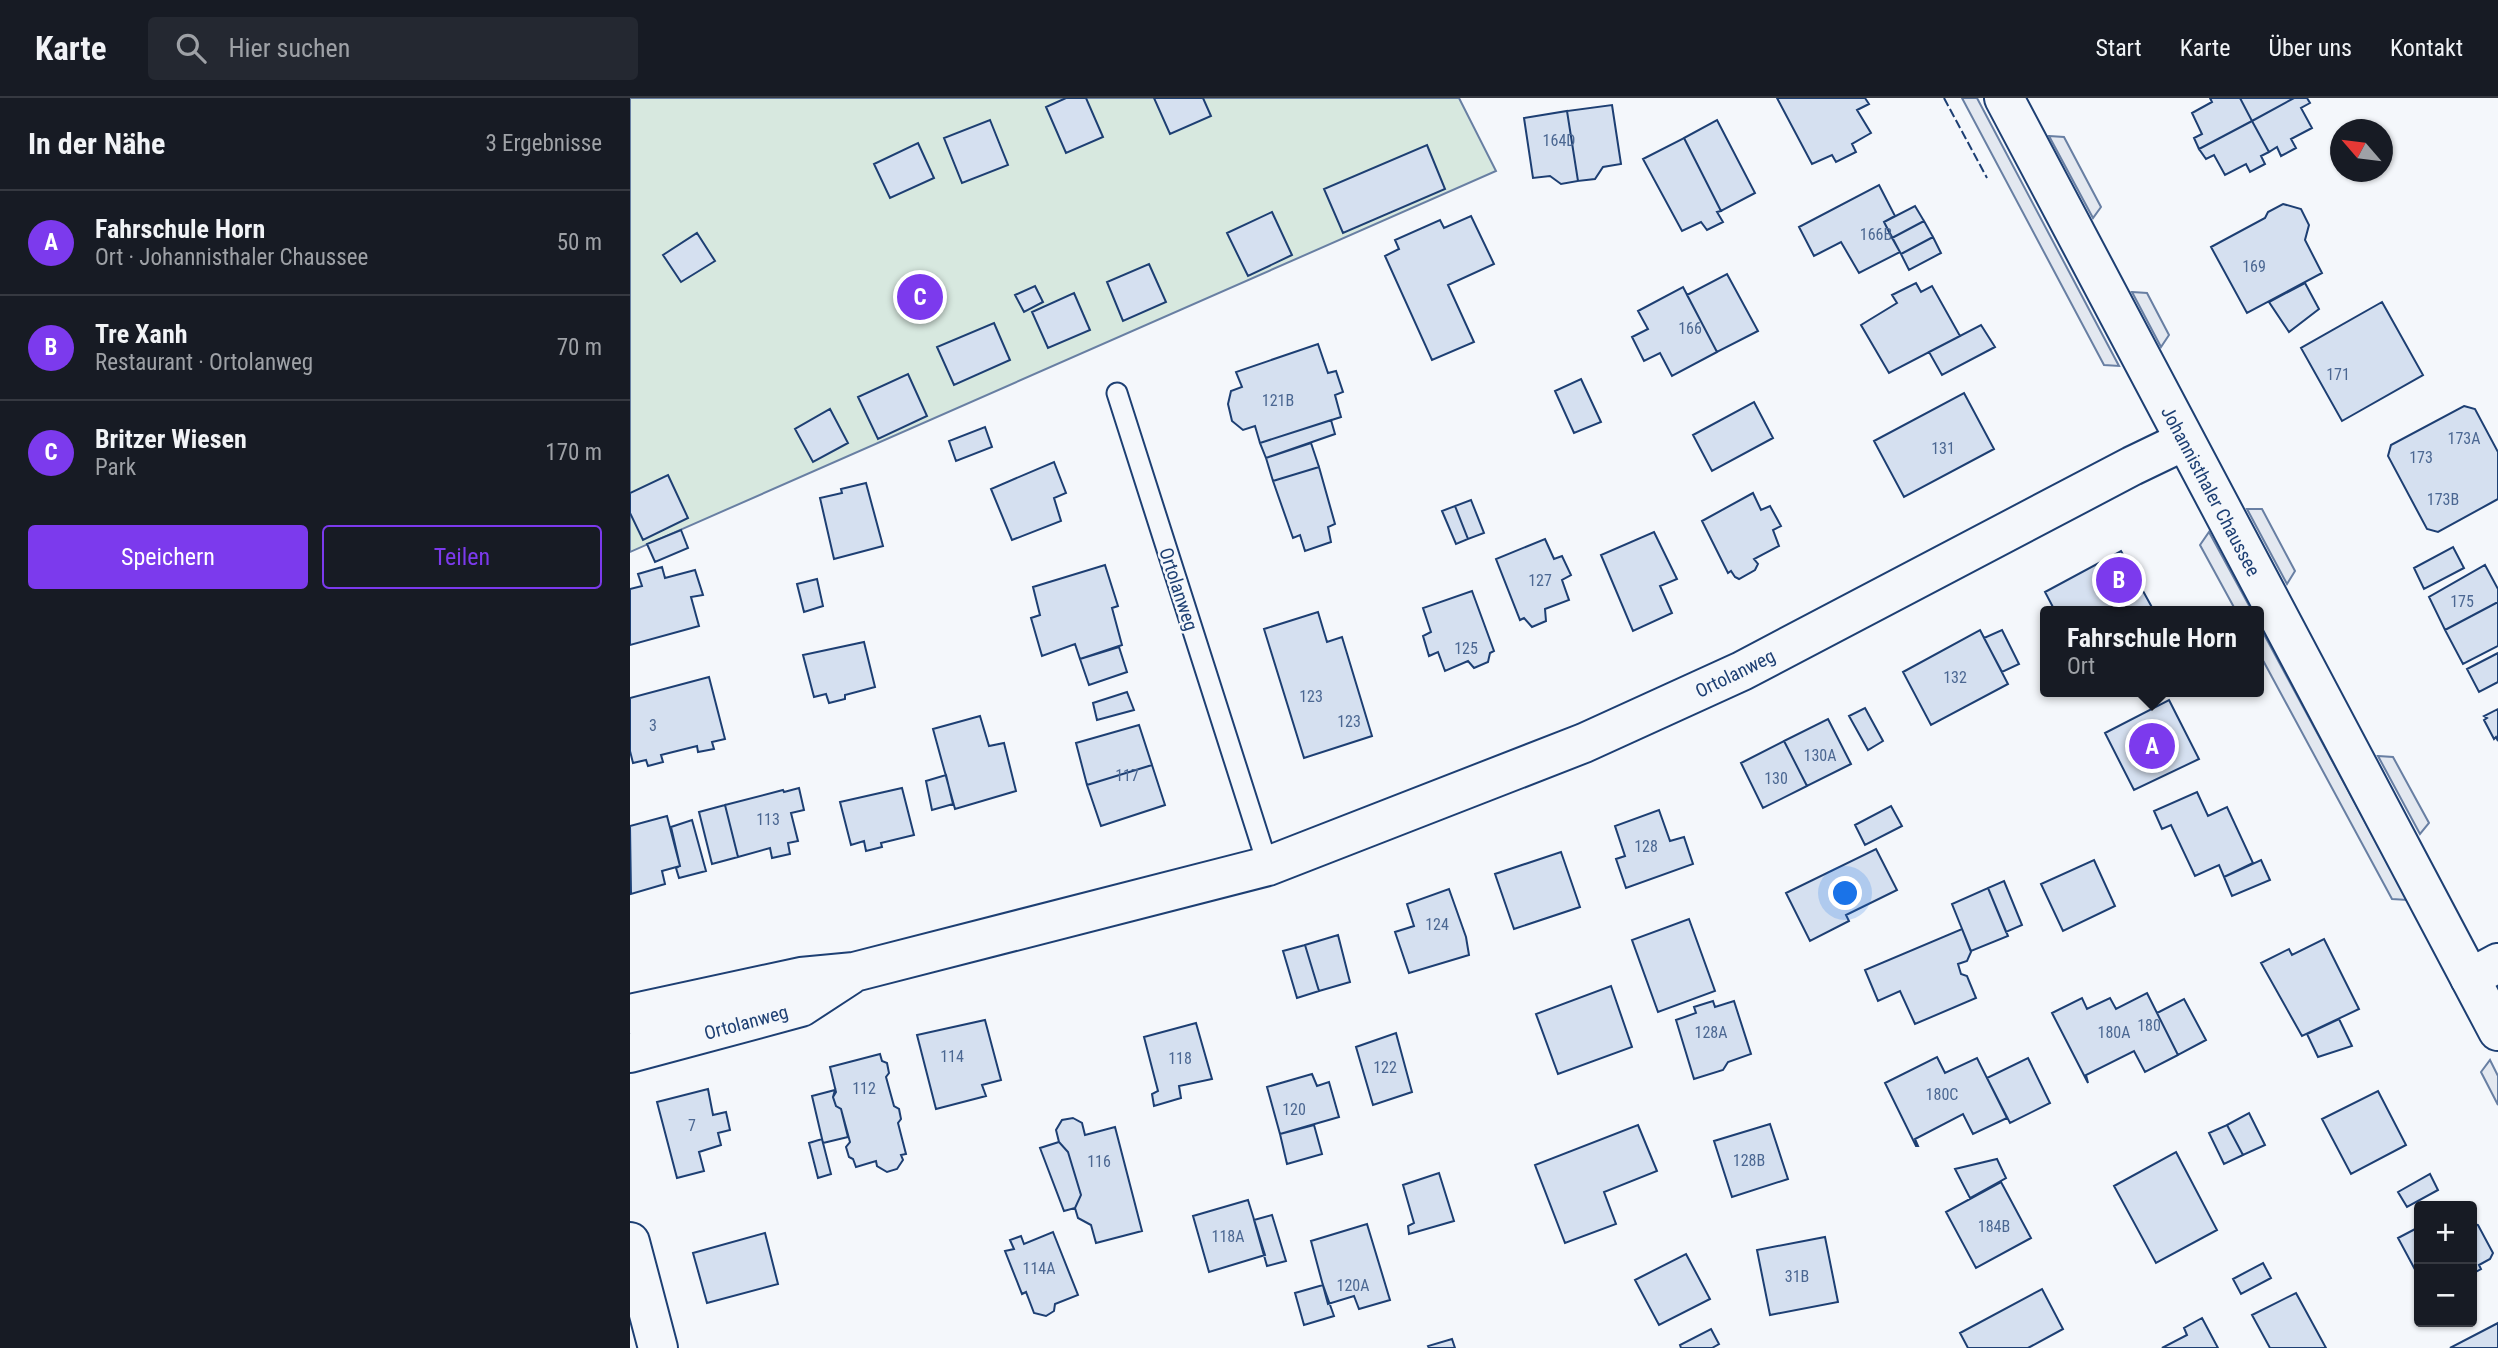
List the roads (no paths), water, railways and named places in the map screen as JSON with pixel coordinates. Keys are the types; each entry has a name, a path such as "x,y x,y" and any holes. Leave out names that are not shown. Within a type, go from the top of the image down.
{"street":[{"name":"Johannisthaler Chaussee","path":"2004,98 2184,441 2484,970 2498,1031"},
{"name":"Ortolanweg","path":"630,1014 801,977 854,972 1268,866 1584,743 1742,671 2184,441"},
{"name":"Ortolanweg","path":"630,1054 801,1007 854,972"},
{"path":"630,1242 657,1348"}],"lane":[{"name":"Ortolanweg","path":"1117,393 1268,866"}],"place":[{"name":"Britzer Wiesen","path":"920,297"},
{"name":"Tre Xanh","path":"2119,580"},
{"name":"Fahrschule Horn","path":"2152,746"}]}
